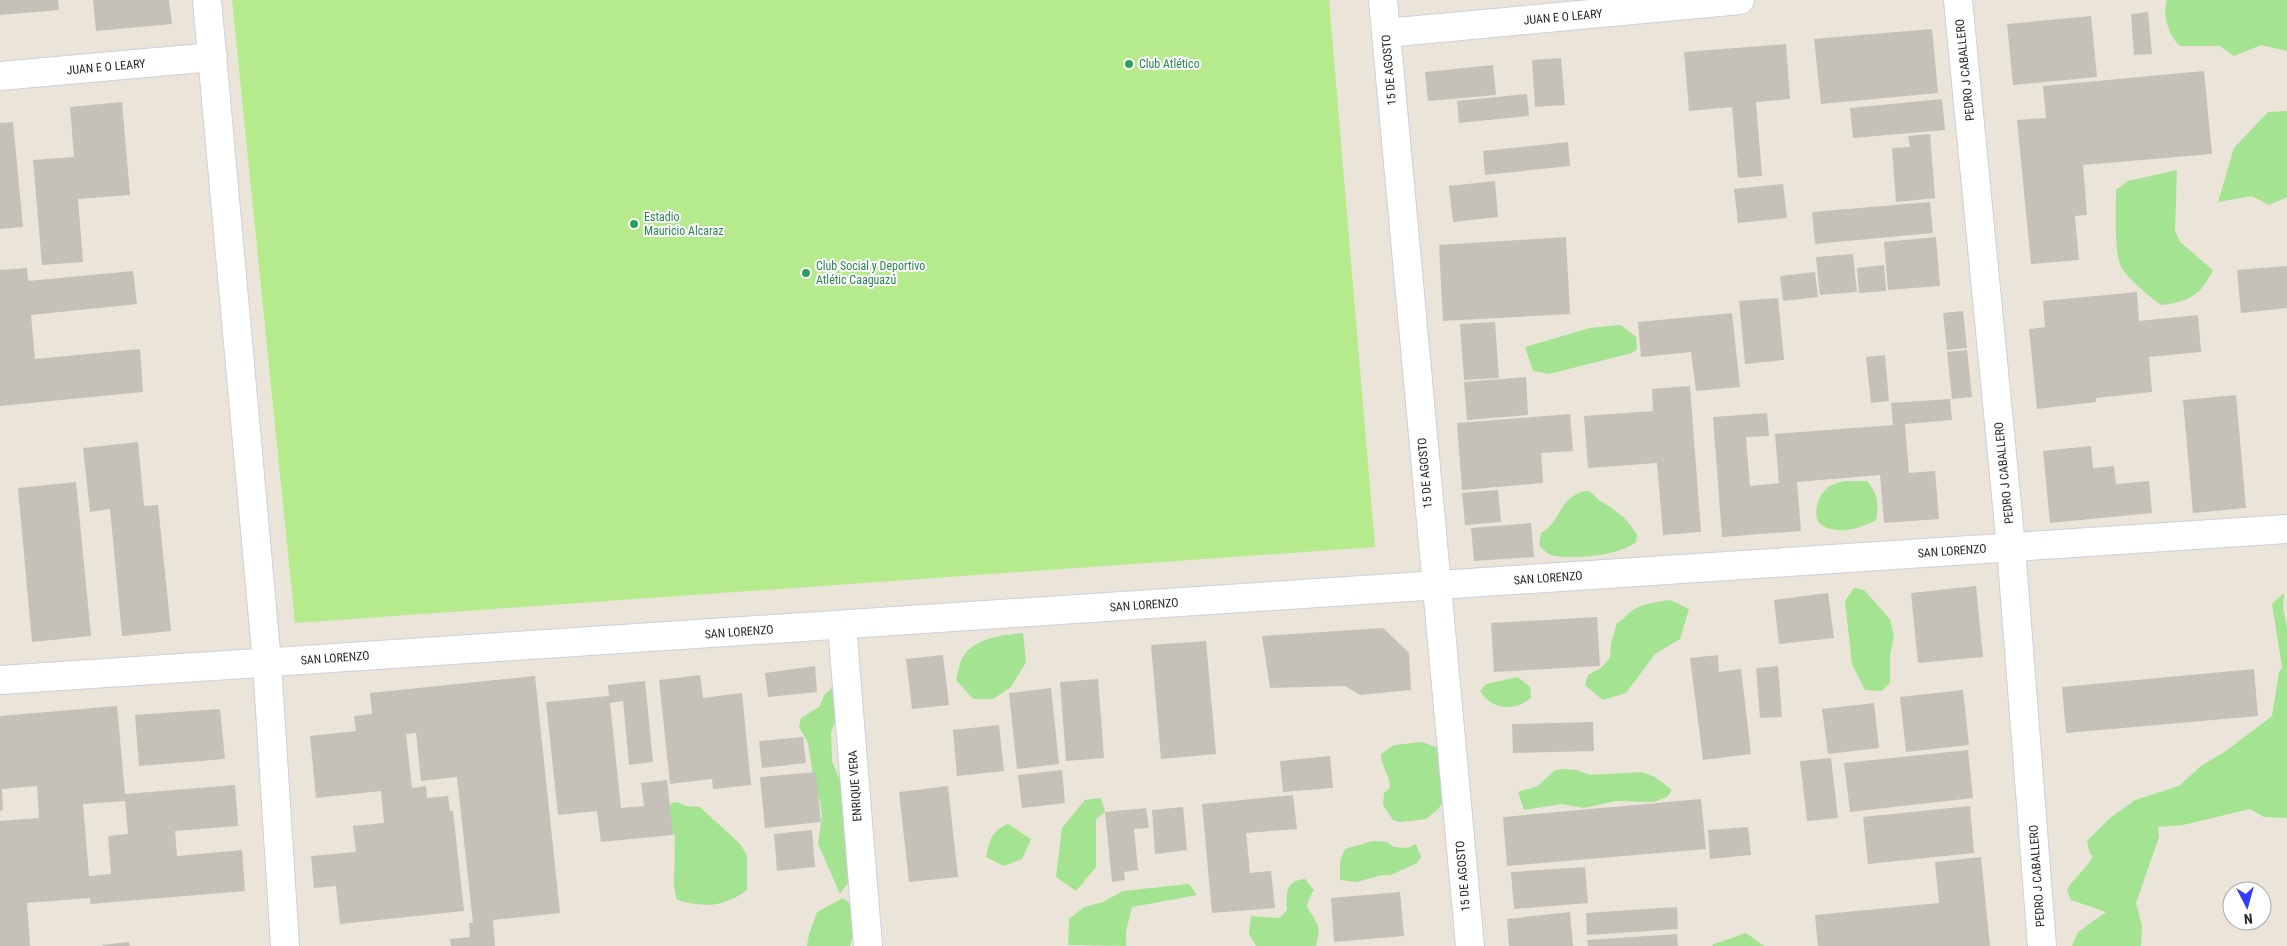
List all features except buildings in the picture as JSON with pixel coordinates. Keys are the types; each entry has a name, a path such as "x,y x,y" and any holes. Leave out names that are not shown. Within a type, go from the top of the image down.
{"street":[{"path":"207,0 267,663 286,946"},
{"name":"15 DE AGOSTO","path":"1383,0 1435,586 1470,946"},
{"name":"JUAN E O LEARY","path":"1386,33 1740,0"},
{"name":"PEDRO J CABALLERO","path":"1958,0 2011,547 2042,946"},
{"name":"JUAN E O LEARY","path":"0,76 212,57"},
{"name":"SAN LORENZO","path":"0,680 2287,529"},
{"name":"ENRIQUE VERA","path":"842,625 868,946"}],"green space":[{"name":"Club Social y Deportivo Atlétic Caaguazú","path":"232,0 1329,0 1375,547 295,623"},
{"path":"2167,0 2287,0 2287,51 2261,45 2234,56 2220,46 2180,46 2173,37 2166,19"},
{"path":"2287,111 2287,197 2269,205 2252,196 2218,202 2234,148 2268,112"},
{"path":"2177,170 2175,231 2180,242 2213,270 2204,286 2193,296 2179,302 2161,305 2132,280 2120,264 2116,238 2116,190 2128,181"},
{"path":"1621,325 1636,337 1637,349 1632,353 1549,374 1533,371 1525,347 1590,328"},
{"path":"1845,481 1867,481 1871,486 1877,499 1876,520 1864,526 1850,529 1829,529 1823,526 1817,518 1818,501 1829,487"},
{"path":"1586,491 1593,494 1626,520 1637,535 1636,542 1618,551 1595,556 1571,557 1548,554 1539,545 1541,533 1553,522 1570,498"},
{"path":"1854,588 1864,590 1890,619 1894,637 1890,655 1890,683 1882,691 1865,690 1852,664 1845,601"},
{"path":"2284,593 2283,608 2287,627 2287,818 2264,817 2250,809 2183,825 2158,827 2159,837 2136,903 2142,926 2141,946 2072,946 2078,932 2106,912 2071,900 2067,890 2093,856 2090,854 2087,841 2109,819 2135,800 2179,786 2201,766 2226,751 2272,716 2279,672 2282,667 2272,604"},
{"path":"1670,600 1689,609 1680,639 1655,654 1626,693 1603,700 1585,685 1588,675 1601,668 1610,658 1611,643 1617,623 1637,608 1651,603"},
{"path":"1023,633 1026,662 1011,687 993,699 973,699 956,680 963,657 974,646 982,642 998,636"},
{"path":"1518,677 1530,687 1531,698 1518,705 1504,707 1497,705 1485,698 1480,691 1486,684"},
{"path":"832,688 839,713 831,732 832,761 851,806 857,870 840,894 818,844 822,816 820,801 814,781 808,743 799,727 801,718 819,707 825,694"},
{"path":"1422,742 1438,748 1447,759 1448,795 1438,809 1426,819 1400,822 1393,820 1383,805 1384,793 1390,788 1381,754 1394,745"},
{"path":"1555,770 1576,770 1590,775 1642,772 1655,777 1672,790 1667,797 1654,802 1616,801 1584,808 1561,804 1524,810 1518,792 1538,786"},
{"path":"1101,798 1105,812 1096,819 1096,867 1076,891 1056,877 1062,828 1085,800"},
{"path":"677,802 686,806 700,807 741,845 747,856 747,890 739,896 722,903 705,905 677,900 674,887 675,836 670,829 669,807 672,803"},
{"path":"1008,824 1031,839 1022,859 1004,866 986,857 992,837 998,830"},
{"path":"1373,841 1387,842 1393,847 1408,848 1416,844 1421,857 1417,863 1391,875 1382,875 1357,882 1340,880 1340,861 1345,849"},
{"path":"1305,879 1314,890 1307,906 1319,928 1316,946 1256,946 1249,934 1251,916 1280,918 1287,910 1287,894 1290,885 1298,880"},
{"path":"1189,884 1197,895 1132,907 1126,931 1126,946 1068,945 1069,919 1084,907 1103,902 1123,891"},
{"path":"843,898 859,910 850,946 807,946 817,912"},
{"path":"1746,933 1764,946 1712,946 1714,944"}],"place":[{"name":"Club Atlético","path":"1129,64"},
{"name":"Estadio Mauricio Alcaraz","path":"634,224"},
{"name":"Club Social y Deportivo Atlétic Caaguazú","path":"806,273"}]}
